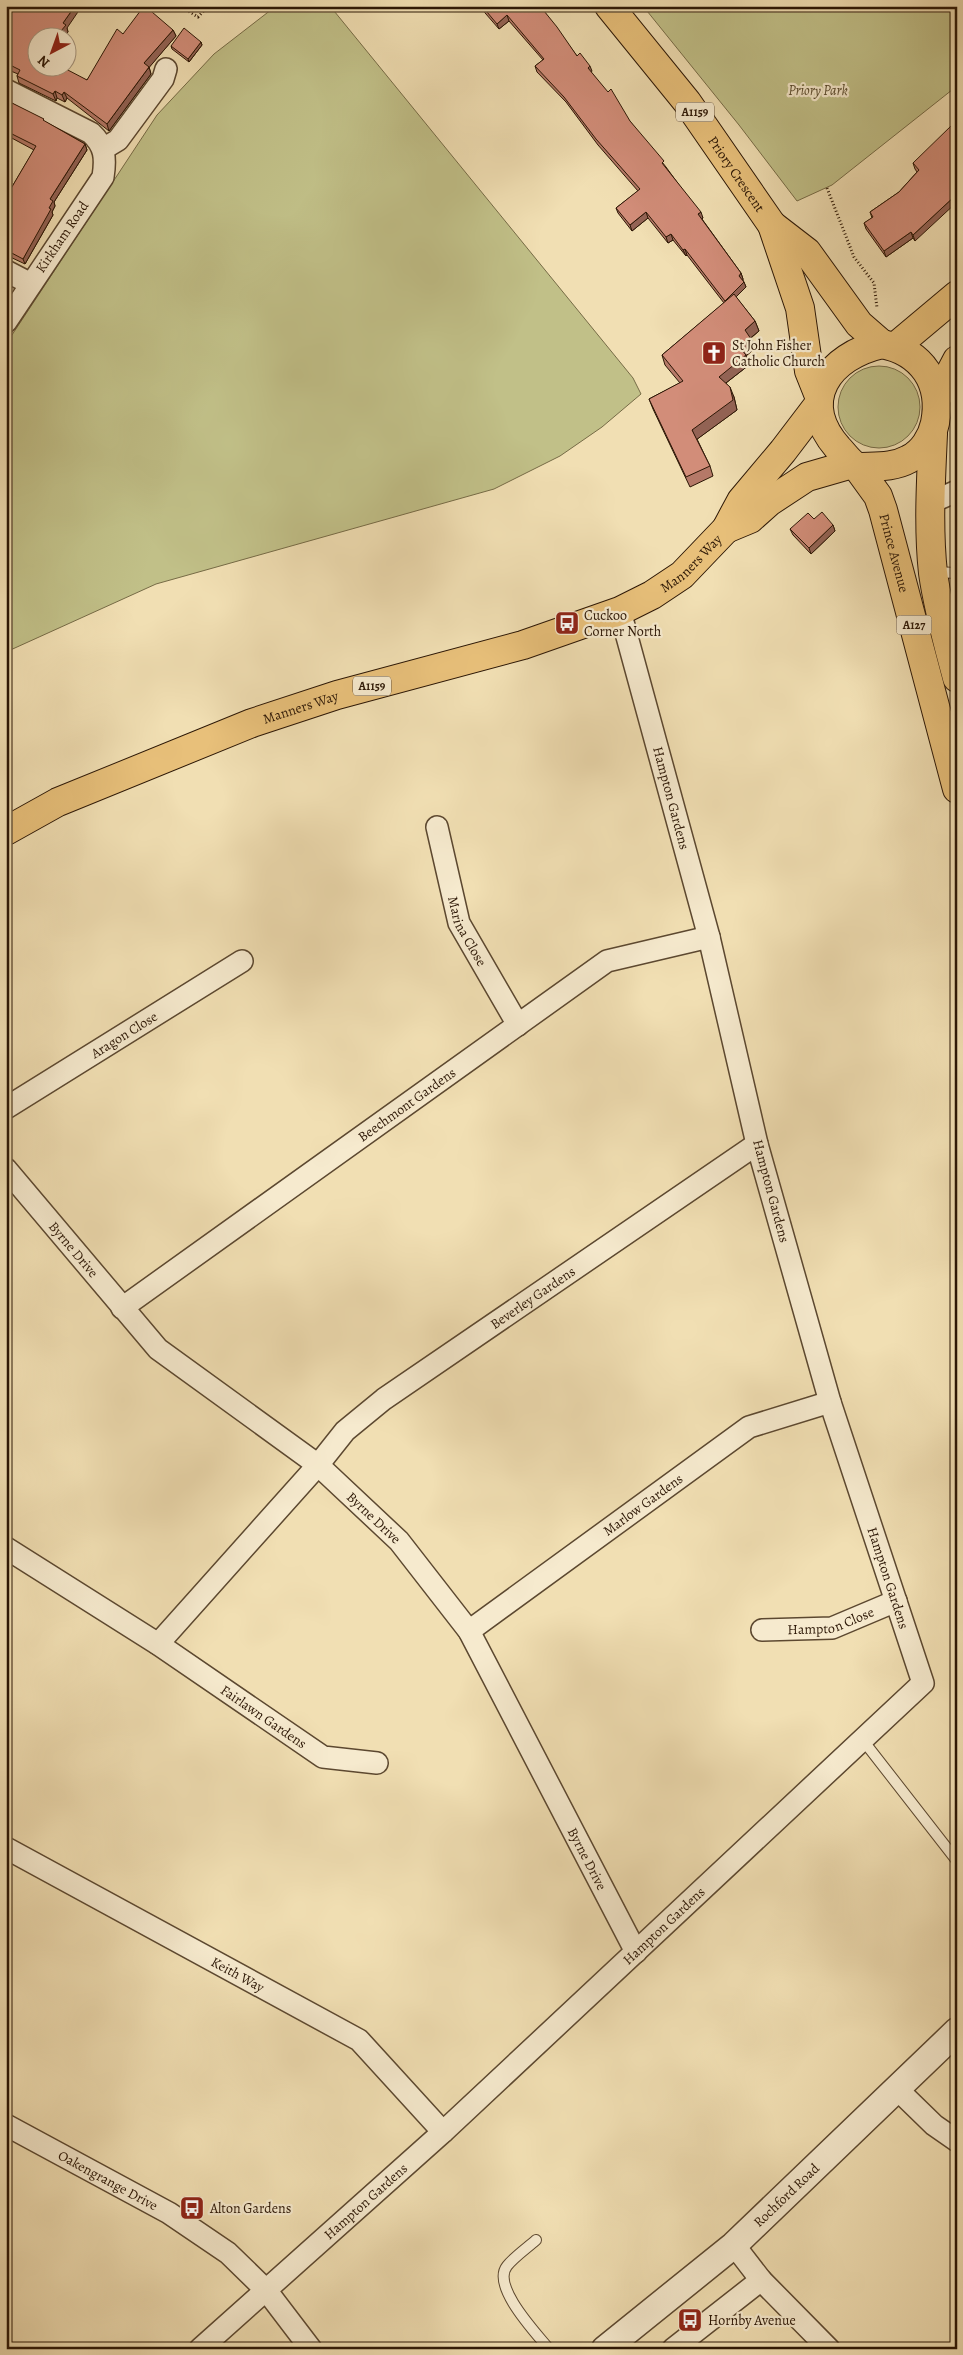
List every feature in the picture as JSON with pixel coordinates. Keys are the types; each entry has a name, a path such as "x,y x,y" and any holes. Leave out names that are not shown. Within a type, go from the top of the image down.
{"main road":[{"name":"Priory Crescent","path":"609,6 687,102 772,224 800,308 809,371 818,400"},
{"name":"Priory Crescent","path":"772,224 807,252 859,324 888,345"},
{"path":"957,295 888,345 865,348 837,365 821,388 818,400 823,426 831,440 855,465 898,464 911,458 933,434 938,396 957,360"},
{"path":"888,345 922,365 934,384 938,396"},
{"name":"Manners Way","path":"6,831 58,802 252,722 337,695 523,645 620,611 652,595 682,575 726,530 741,501 783,451 818,400"},
{"name":"A127","path":"933,434 930,500 945,573 940,614 957,678"},
{"name":"Manners Way","path":"726,530 750,519 769,502 807,477 855,465"},
{"name":"Prince Avenue","path":"855,465 878,496 883,510 957,789"}],"street":[{"path":"6,90 91,132 100,141 103,149 112,146 118,140 163,79 166,69"},
{"name":"Kirkham Road","path":"6,322 103,177 105,164 103,149"},
{"path":"6,271 31,284"},
{"path":"930,500 941,498 957,491"},
{"name":"Hampton Gardens","path":"266,2290 443,2132 923,1683 830,1402 757,1144 709,937 620,611"},
{"name":"Marina Close","path":"437,827 459,923 518,1025"},
{"name":"Beechmont Gardens","path":"122,1308 607,961 709,937"},
{"name":"Aragon Close","path":"6,1108 242,961"},
{"name":"Beverley Gardens","path":"318,1465 345,1431 384,1399 757,1144"},
{"name":"Byrne Drive","path":"6,1170 158,1349 318,1465 399,1541 469,1631 636,1952"},
{"name":"Marlow Gardens","path":"469,1631 749,1427 830,1402"},
{"path":"158,1644 318,1465"},
{"name":"Fairlawn Gardens","path":"6,1548 158,1644 323,1757 377,1763"},
{"name":"Hampton Close","path":"762,1630 832,1628 896,1601"},
{"name":"Keith Way","path":"6,1848 359,2040 443,2132"},
{"name":"Rochford Road","path":"606,2349 734,2245 957,2031"},
{"path":"897,2088 934,2124 957,2141"},
{"name":"Oakengrange Drive","path":"6,2125 168,2212 228,2253 266,2290 311,2349"},
{"path":"734,2245 761,2280 829,2349"},
{"path":"674,2349 761,2280"},
{"path":"200,2349 266,2290"}],"lane":[{"path":"862,1739 957,1861"},
{"path":"536,2240 505,2268 503,2280 507,2294 549,2349"}],"path":[{"path":"180,6 198,16 208,6"},
{"path":"827,188 854,257 874,284 877,310"}],"green space":[{"path":"276,6 330,6 633,378 641,394 602,427 560,456 494,489 156,584 6,652 6,344 157,115 214,54"},
{"name":"Priory Park","path":"643,6 957,6 957,86 832,185 797,201 739,125"},
{"path":"879,366 895,369 908,378 917,391 920,407 917,423 908,436 895,445 879,448 863,445 850,436 841,423 838,407 841,391 850,378 863,369"}],"building":[{"path":"6,6 75,6 63,23 66,25 63,28 28,28 28,78 78,78 78,75 87,80 117,29 123,34 144,6 173,30 144,63 149,67 107,124 64,92 62,95 55,91 53,94 17,76 20,70 6,63"},
{"path":"482,6 540,6 577,56 580,53 590,66 588,68 608,92 611,89 630,121 664,161 662,163 701,212 698,214 741,273 739,276 744,282 725,301 685,249 683,250 671,234 666,237 646,212 630,225 616,208 640,189 596,139 564,97 535,66 544,59 507,15 497,24"},
{"path":"184,28 201,42 188,59 171,46"},
{"path":"6,100 44,119 85,144 50,199 53,201 49,208 51,209 23,259 6,250 6,197 36,146 6,131"},
{"path":"952,125 957,130 957,194 913,235 911,232 884,251 864,223 873,217 870,212 899,192 919,170 913,163"},
{"path":"734,294 755,321 745,330 751,339 740,348 746,355 719,377 730,387 733,400 692,430 710,466 686,477 649,399 683,381 662,355"},
{"path":"822,512 833,525 809,548 790,529 808,513 814,519"}],"place":[{"name":"St John Fisher Catholic Church","path":"714,353"},
{"name":"Cuckoo Corner North","path":"567,623"},
{"name":"Alton Gardens","path":"192,2208"},
{"name":"Hornby Avenue","path":"690,2320"}]}
